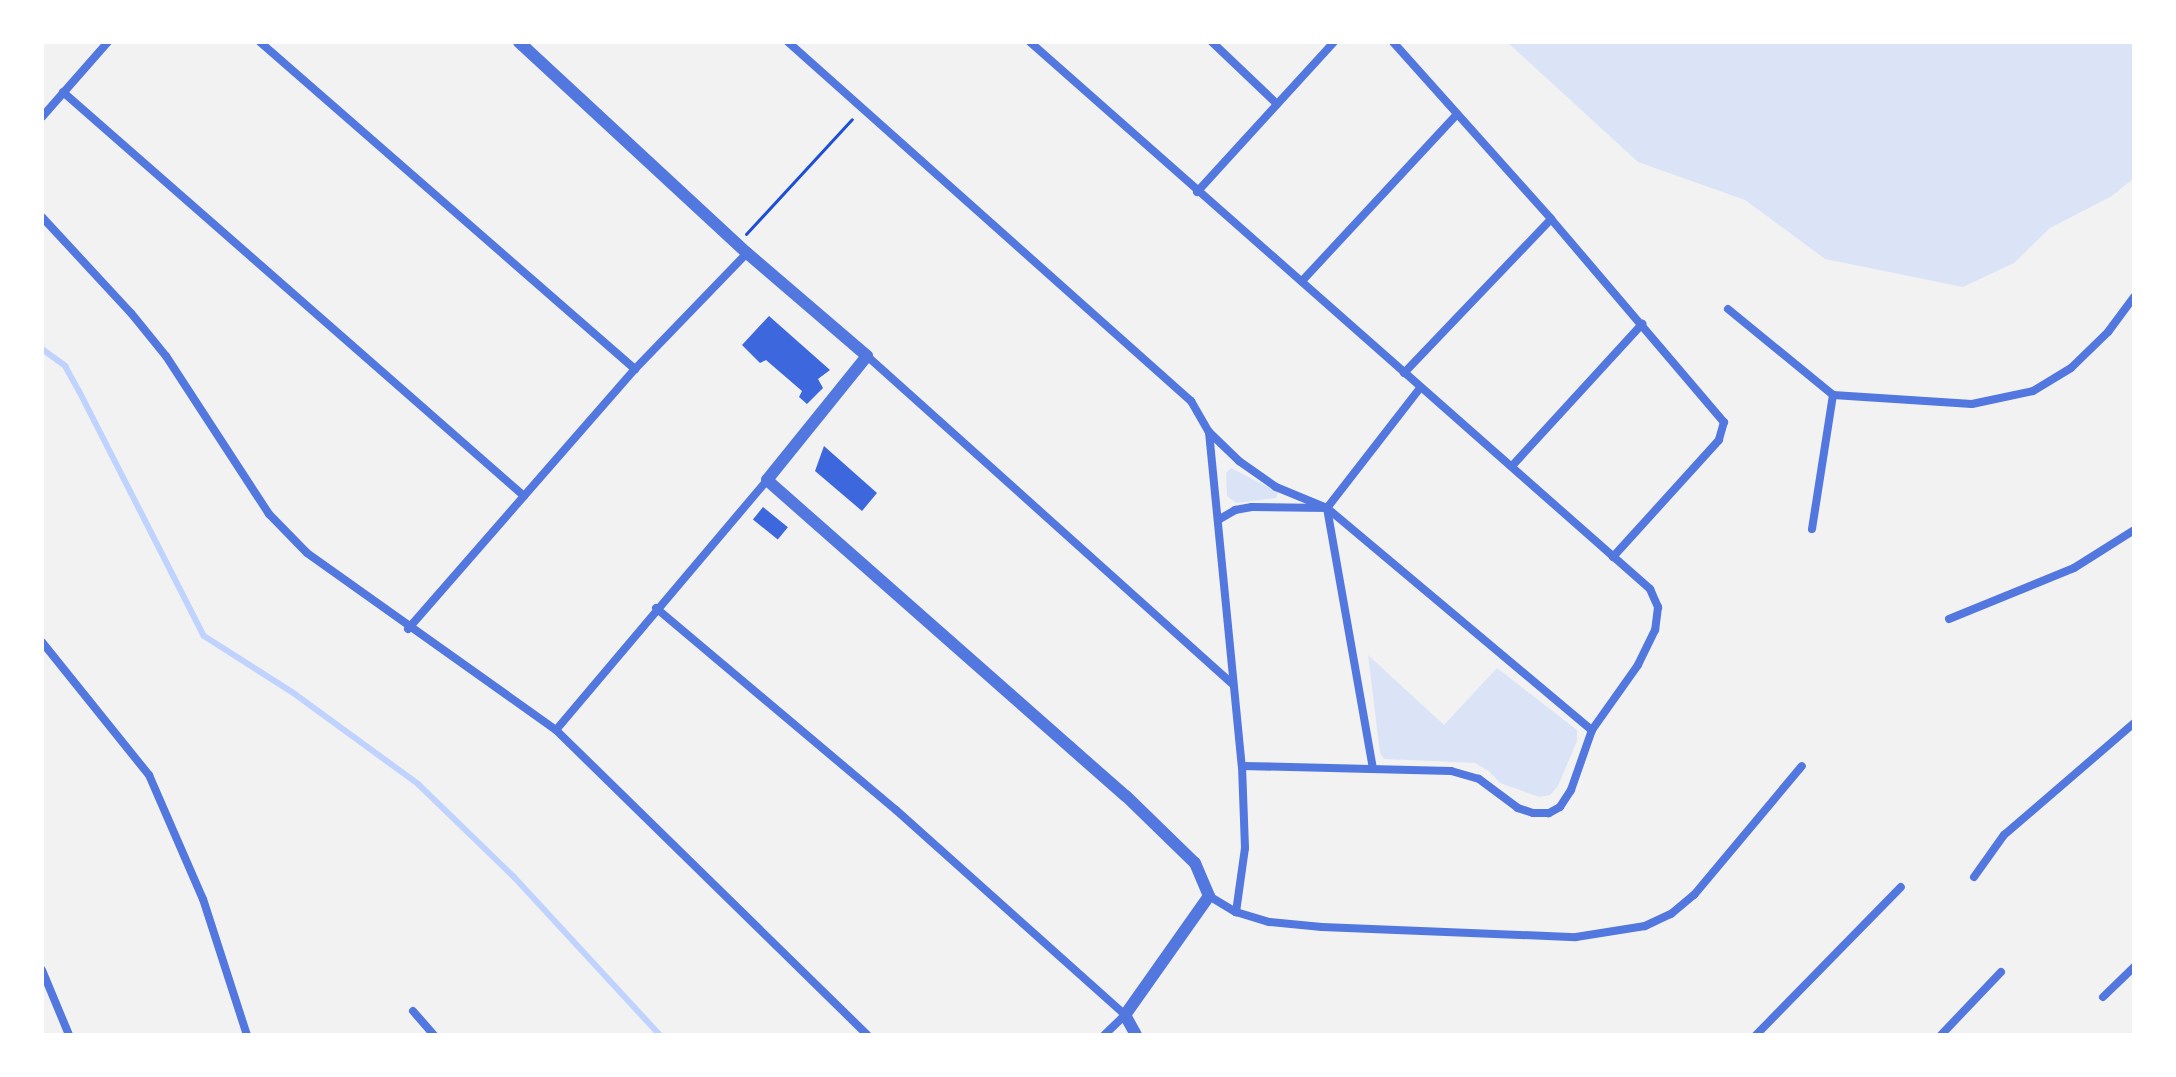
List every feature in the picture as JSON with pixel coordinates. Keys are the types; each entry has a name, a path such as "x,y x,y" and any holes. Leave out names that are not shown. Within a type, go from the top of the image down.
{"street":[{"path":"42,117 108,42"},
{"path":"260,42 635,369"},
{"path":"519,42 743,248 1234,684"},
{"path":"788,42 1191,401 1209,432 1239,461 1276,487 1327,508 1592,730"},
{"path":"1030,42 1650,589 1658,607 1655,630 1638,665 1592,730 1571,790 1560,807 1549,813 1533,813 1518,808 1469,775 1373,768 1242,766"},
{"path":"1212,42 1277,104"},
{"path":"1197,192 1334,42"},
{"path":"1393,42 1551,219 1724,422 1719,440 1613,557"},
{"path":"63,92 524,496"},
{"path":"1302,281 1457,114"},
{"path":"42,217 131,313 166,356 269,514 307,553 408,629 556,730 867,1035"},
{"path":"1404,373 1551,219"},
{"path":"408,629 743,248"},
{"path":"1728,309 1833,395 1972,404 2033,391 2071,368 2108,332 2134,297"},
{"path":"1512,466 1642,324"},
{"path":"556,730 867,356"},
{"path":"1373,768 1327,508 1420,388"},
{"path":"1812,529 1833,395"},
{"path":"1209,432 1242,766 1245,848 1236,912"},
{"path":"767,480 1126,796 1195,863 1209,896 1236,912 1269,922 1322,927 1576,937 1645,926 1671,914 1694,895 1802,766"},
{"path":"1218,520 1235,510 1252,507 1327,508"},
{"path":"1949,619 2074,568 2134,530"},
{"path":"656,608 896,810 1125,1015 1136,1035"},
{"path":"42,642 149,775 203,899 247,1035"},
{"path":"1974,877 2004,835 2134,723"},
{"path":"1756,1035 1901,887"},
{"path":"1104,1035 1125,1015 1209,896"},
{"path":"2103,997 2134,967"},
{"path":"42,970 69,1035"},
{"path":"1941,1035 2001,972"},
{"path":"413,1011 434,1035"}],"path":[{"path":"743,248 861,108"}],"shaded area":[{"path":"1507,42 2134,42 2134,178 2112,196 2050,228 2014,263 1963,287 1825,259 1745,200 1638,162"},
{"path":"1231,468 1278,492 1276,498 1236,503 1227,496 1226,473"},
{"path":"1368,655 1444,725 1497,668 1577,730 1577,741 1558,786 1550,795 1539,797 1500,783 1489,771 1475,763 1384,759 1380,753"}],"building":[{"path":"769,316 830,370 818,379 823,388 807,404 799,397 802,391 766,360 760,363 742,345"},
{"path":"824,446 877,493 862,511 815,471"},
{"path":"763,507 788,527 778,540 753,519"}],"waterway":[{"path":"42,349 65,366 204,636 292,692 418,784 514,877 660,1035"}]}
